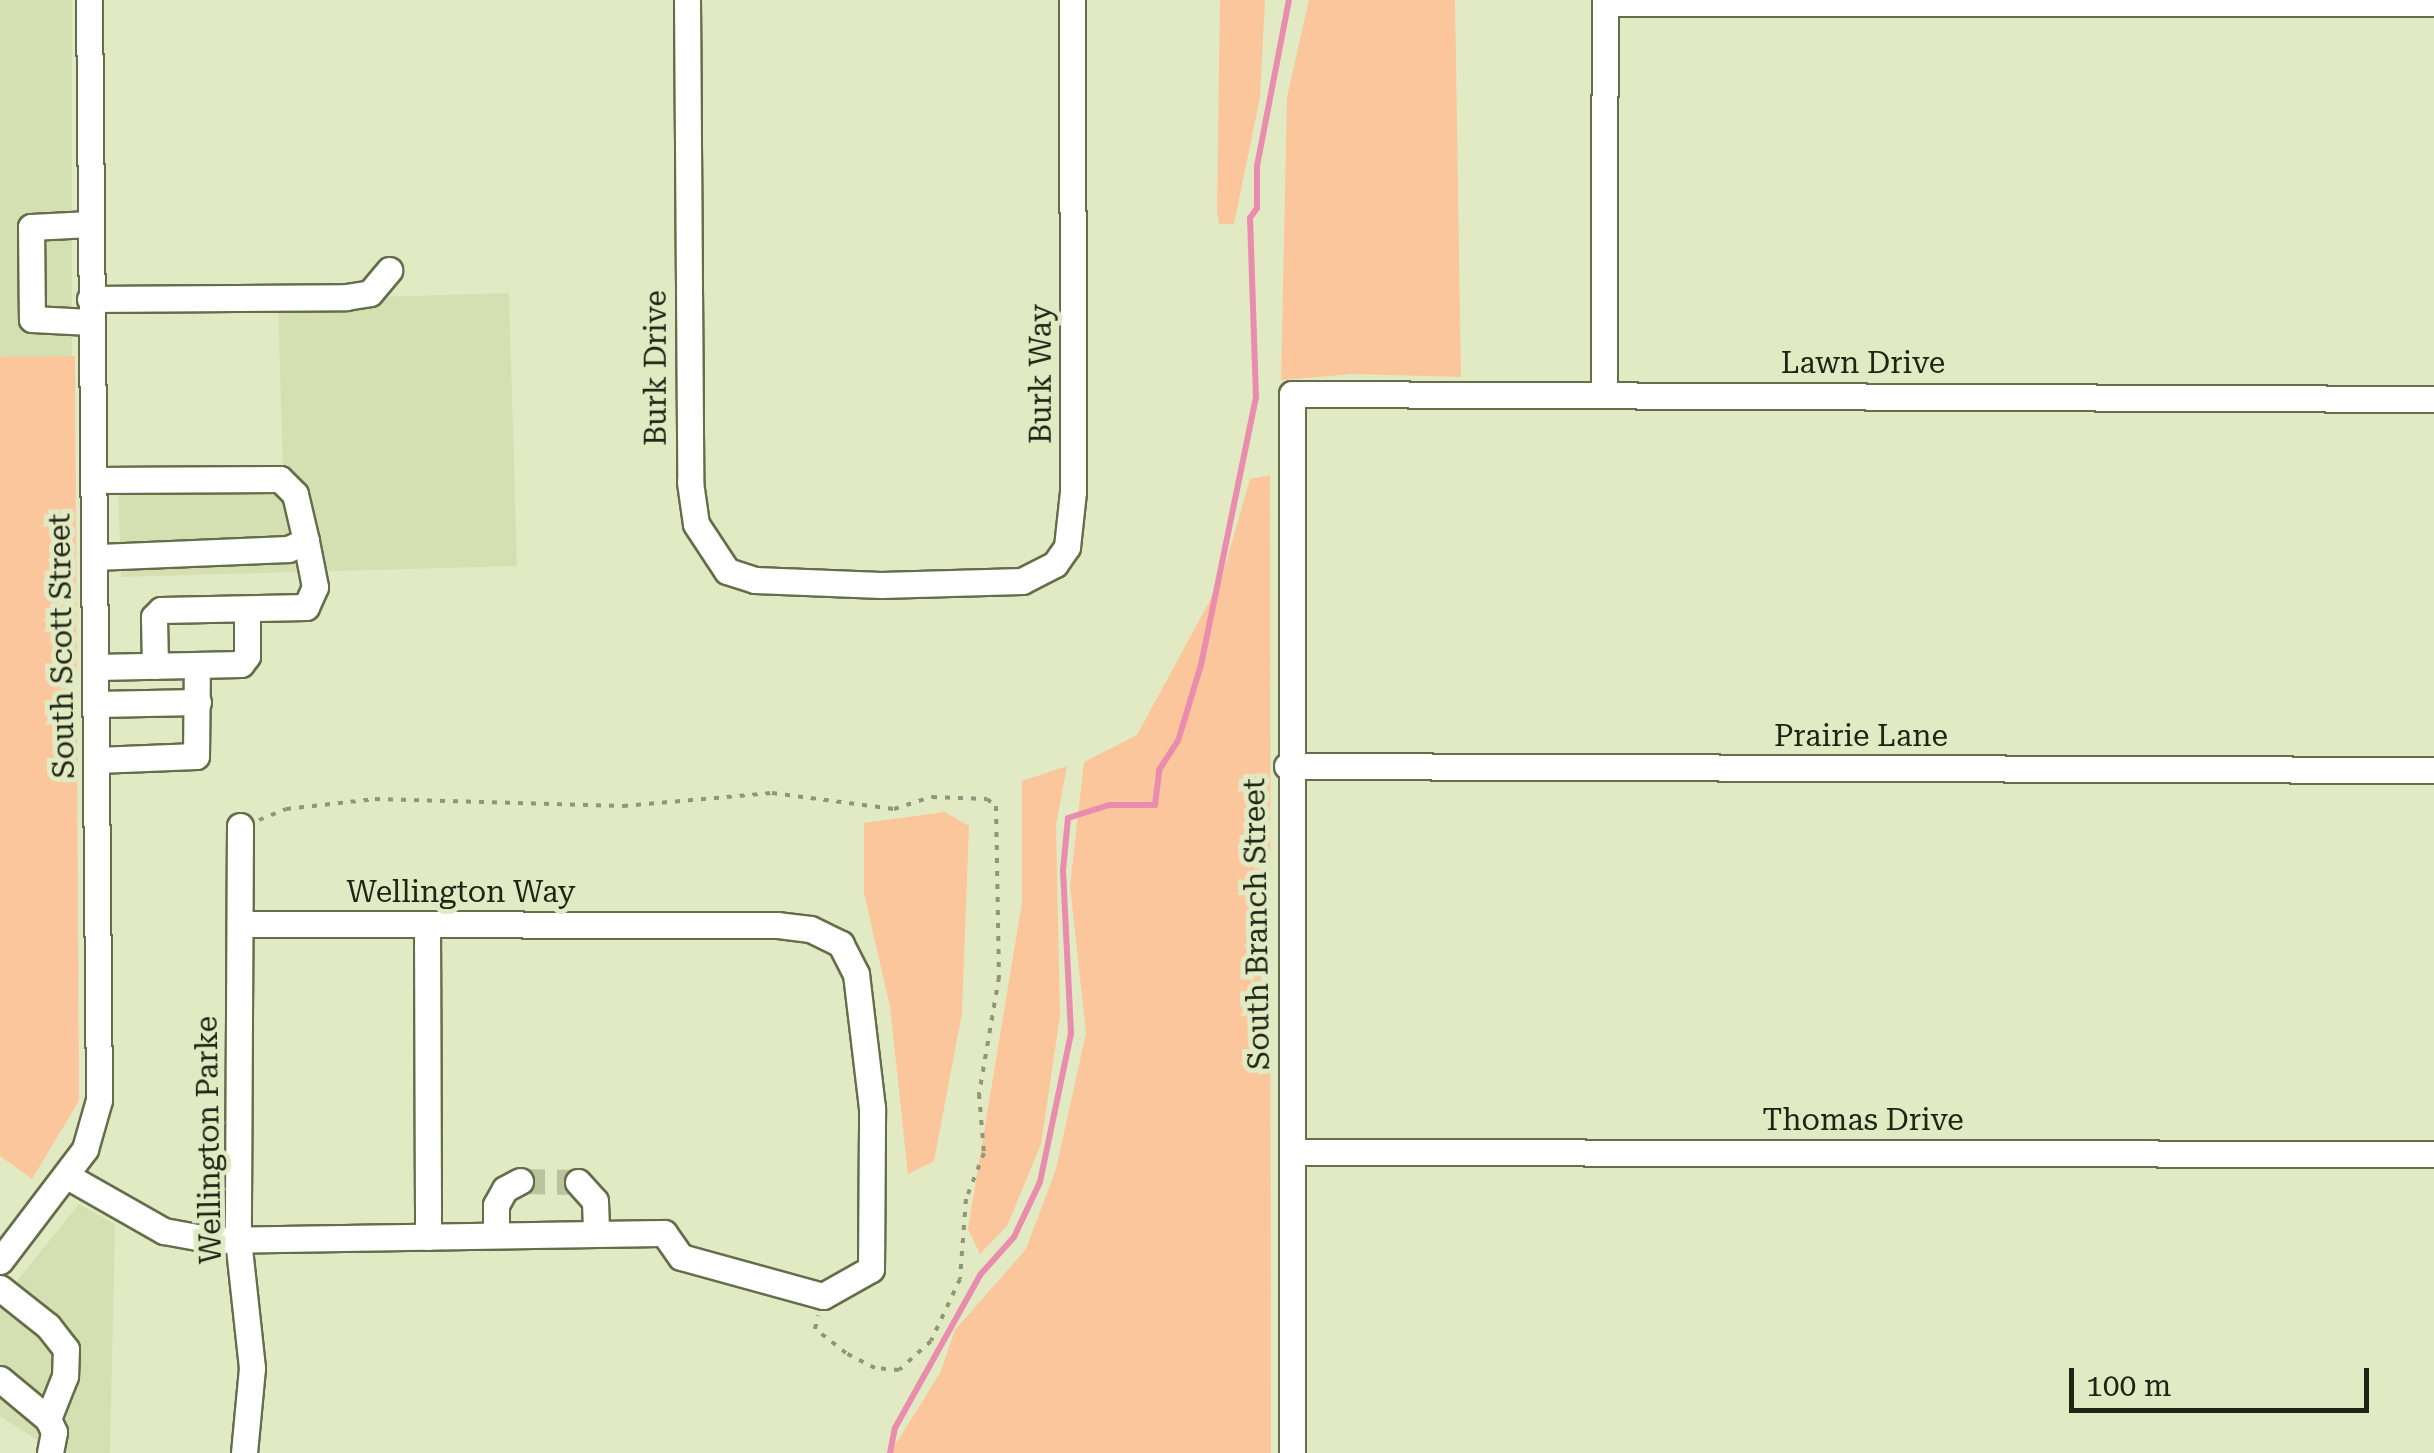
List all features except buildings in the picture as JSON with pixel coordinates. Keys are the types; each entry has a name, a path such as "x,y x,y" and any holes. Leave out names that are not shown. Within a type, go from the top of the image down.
{"street":[{"name":"South Scott Street","path":"0,1261 67,1176 91,1134 98,1100 89,0"},
{"name":"Burk Drive","path":"687,0 690,482 696,524 727,571 755,580 880,584"},
{"name":"Burk Way","path":"880,584 1022,581 1055,564 1067,547 1074,492 1072,0"},
{"path":"1604,394 1605,2 2434,4"},
{"path":"90,224 31,227 32,319 90,311 346,297 370,293 388,270"},
{"name":"Lawn Drive","path":"1292,394 2434,398"},
{"name":"South Branch Street","path":"1292,394 1287,766 1292,1453"},
{"path":"93,480 280,479 296,494 315,586 306,607 157,612 155,666"},
{"path":"94,557 288,549 306,541"},
{"path":"96,667 246,661 247,608"},
{"path":"96,760 191,759 198,752 197,665"},
{"path":"96,704 198,702"},
{"name":"Prairie Lane","path":"1287,766 2434,770"},
{"name":"Wellington Parke","path":"240,826 238,1238 252,1368 244,1453"},
{"name":"Wellington Way","path":"240,924 682,924 810,929 842,944 856,974 872,1108 871,1269 823,1296"},
{"path":"426,924 428,1237"},
{"name":"Thomas Drive","path":"1292,1152 2434,1154"},
{"path":"67,1176 164,1231 238,1238 664,1233 681,1257 823,1296"},
{"path":"496,1235 496,1205 505,1189 520,1182"},
{"path":"578,1182 595,1201 596,1233"},
{"path":"0,1288 48,1326 66,1349 65,1376 48,1419"},
{"path":"0,1379 48,1419 54,1432 50,1453"}],"path":[{"path":"240,826 286,809 376,799 623,806 772,794 894,809 932,797 987,799 996,806 999,977 979,1094 984,1153 966,1199 960,1278 931,1341 899,1370 876,1368 815,1329 823,1296"}],"shaded area":[{"path":"0,0 72,0 72,357 0,357"},
{"path":"1220,0 1265,0 1260,97 1234,224 1219,224 1217,212"},
{"path":"1309,0 1455,0 1461,377 1353,374 1281,380 1287,97"},
{"path":"509,293 517,566 121,577 118,481 283,476 278,300"},
{"path":"75,356 79,1101 32,1179 0,1156 0,357"},
{"path":"1270,475 1271,1453 890,1453 940,1373 955,1330 1026,1249 1056,1169 1086,1033 1070,886 1084,762 1137,735 1221,580 1250,479"},
{"path":"1067,766 1056,825 1060,1016 1041,1144 1007,1226 980,1254 968,1229 1022,902 1022,781"},
{"path":"945,812 969,826 962,1013 934,1161 908,1174 890,1007 864,893 864,823"},
{"path":"79,1204 115,1224 110,1453 57,1453 0,1416 0,1302"}],"waterway":[{"path":"890,1453 895,1428 980,1275 1014,1237 1040,1182 1071,1034 1063,870 1068,818 1109,805 1155,805 1159,770 1178,741 1201,665 1256,398 1250,218 1257,208 1257,166 1289,0"}],"tunnel":[{"path":"520,1181 578,1182"}]}
